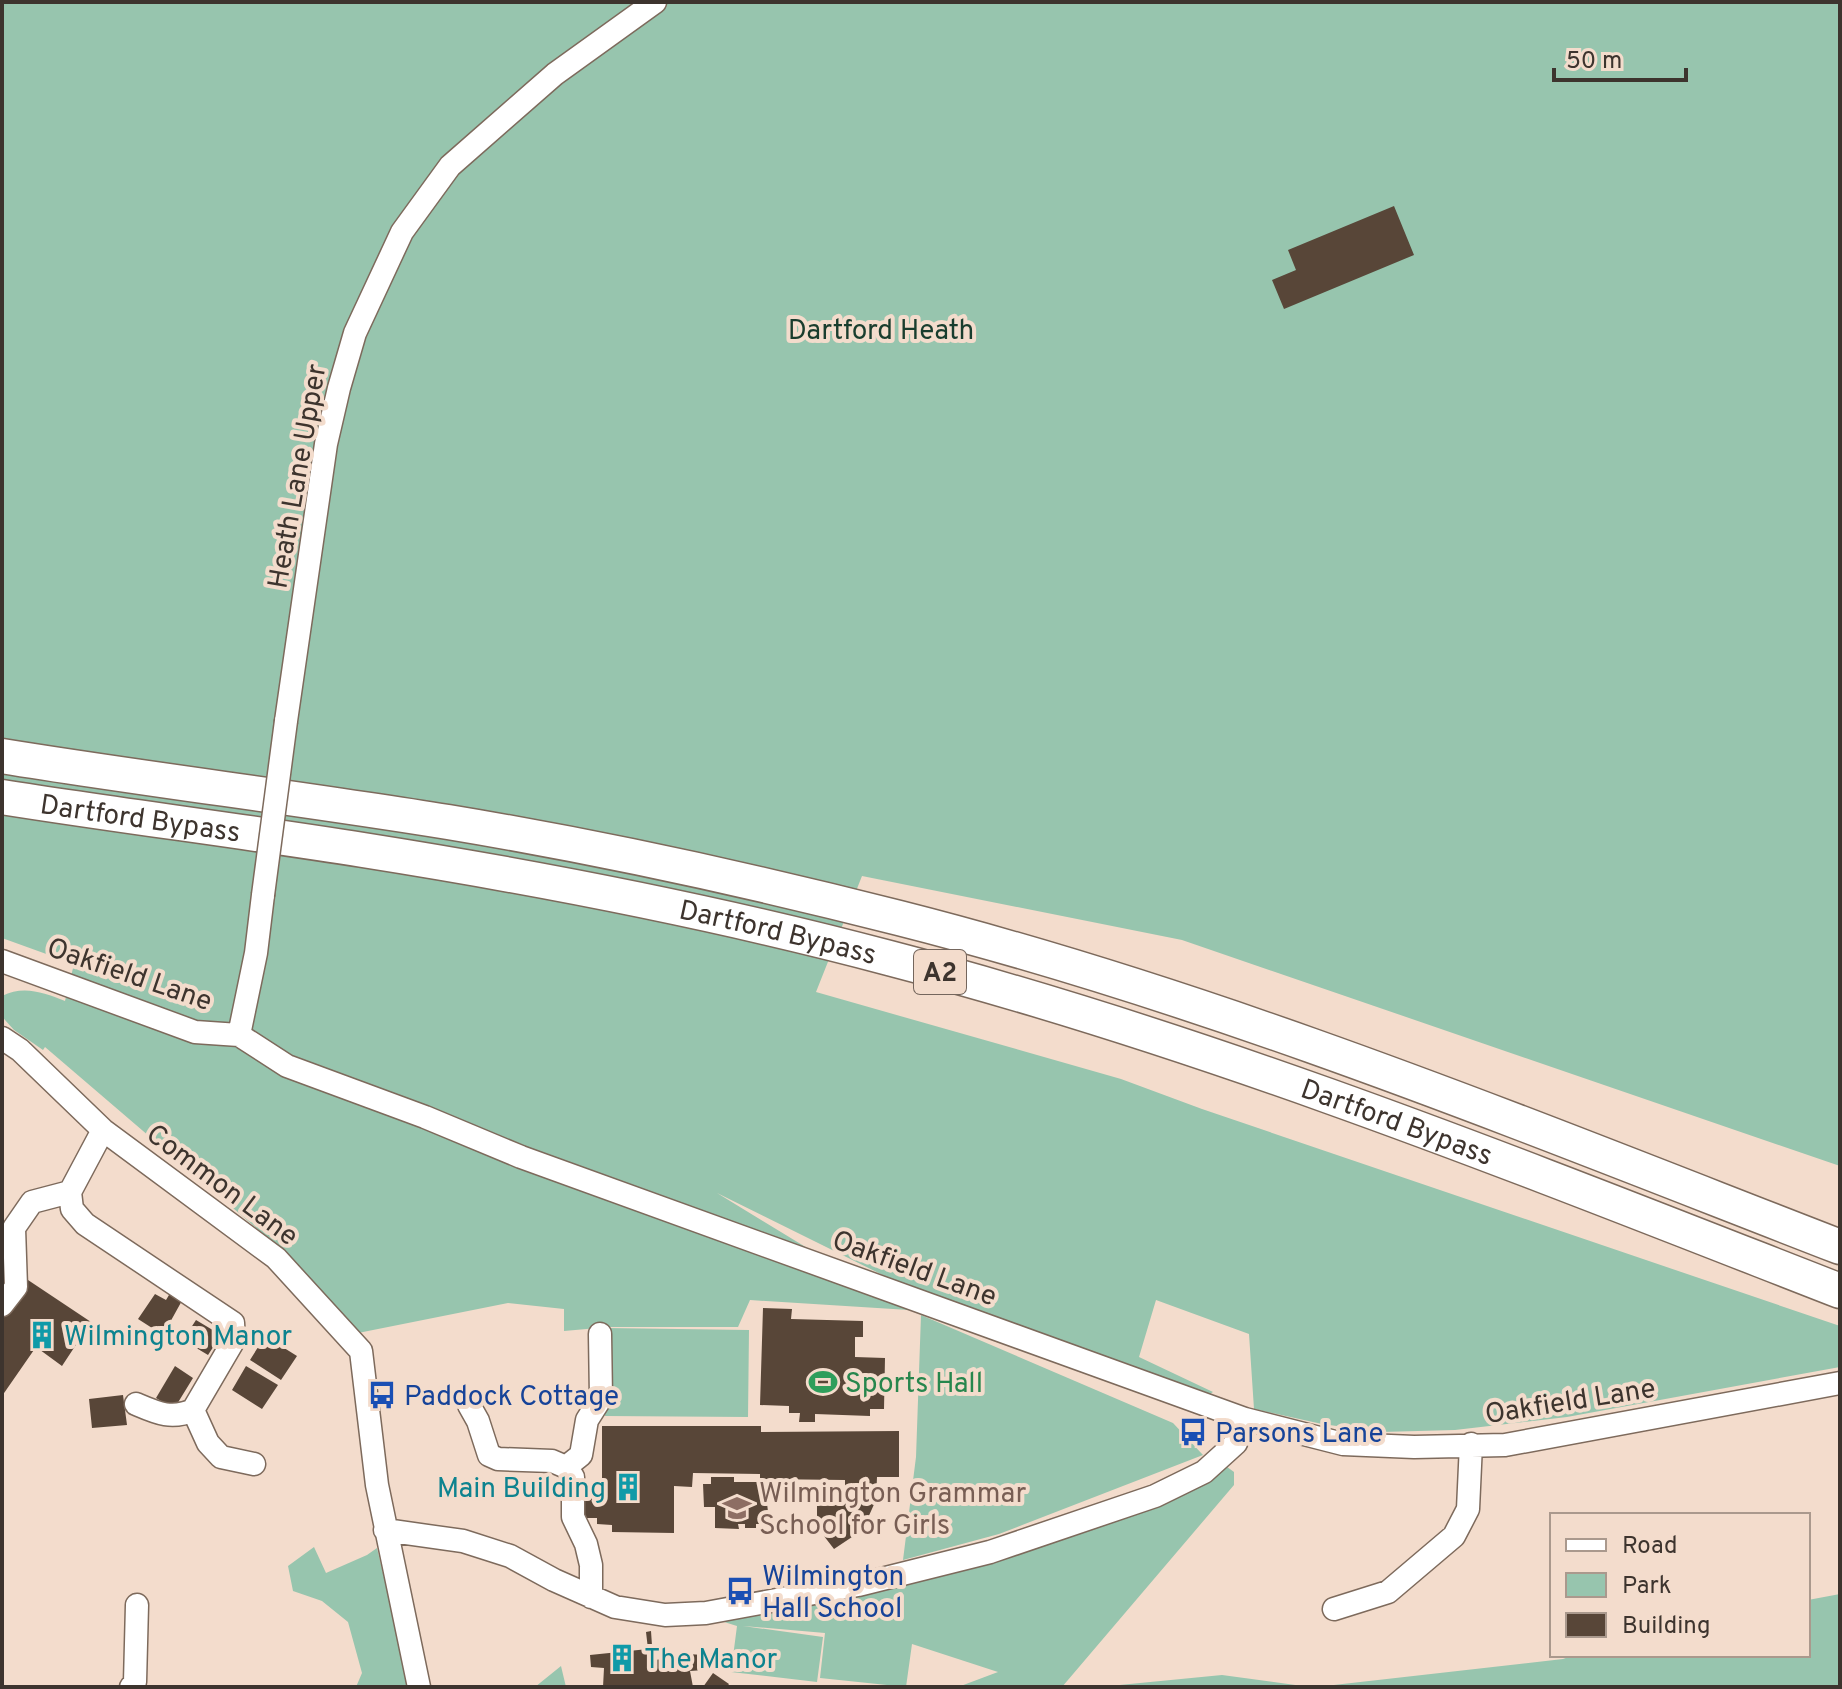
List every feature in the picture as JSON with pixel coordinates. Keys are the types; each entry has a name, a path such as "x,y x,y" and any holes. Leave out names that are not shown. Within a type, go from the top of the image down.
{"highway":[{"name":"Dartford Bypass","path":"2,756 352,807 563,843 733,878 901,918 1109,978 1294,1038 1840,1247"},
{"name":"Dartford Bypass","path":"2,797 362,850 612,894 751,923 889,957 1136,1030 1386,1116 1840,1291"}],"street":[{"name":"Heath Lane Upper","path":"239,1035 256,953 326,444 355,333 402,232 450,166 555,74 655,2"},
{"name":"Oakfield Lane","path":"2,962 195,1032 239,1035 287,1066 425,1117 521,1157 1245,1419 1343,1444 1414,1447 1505,1445 1840,1383"},
{"name":"Common Lane","path":"2,1038 20,1050 103,1130 276,1258 361,1351 385,1530 419,1687"},
{"path":"103,1130 70,1192 72,1209 85,1224 233,1323 234,1340 193,1410 180,1417 161,1415 136,1404"},
{"path":"2,1305 16,1287 14,1228 32,1202 70,1192"},
{"path":"566,1467 581,1455 587,1420 601,1398 600,1334"},
{"path":"469,1405 478,1421 489,1455 498,1459 552,1461 566,1467 573,1477 573,1517 586,1544 591,1565 591,1597"},
{"path":"193,1410 208,1443 221,1457 254,1464"},
{"path":"385,1530 463,1541 510,1556 615,1607 665,1615 706,1613 858,1585 990,1552 1155,1496 1204,1472 1236,1443 1245,1419"},
{"path":"1334,1609 1388,1592 1456,1533 1468,1509 1471,1444"},
{"path":"131,1687 135,1682 137,1605"}],"green space":[{"name":"Dartford Heath","path":"2,2 1840,2 1840,1166 1182,940 862,876 816,992 1121,1079 1840,1326 1840,1367 1567,1417 1455,1430 1381,1432 1322,1424 1254,1409 1249,1334 1156,1300 1139,1357 1213,1392 1210,1394 1026,1332 911,1289 717,1193 909,1310 750,1300 738,1327 609,1327 564,1331 564,1309 508,1303 358,1333 276,1245 45,1047 43,1050 14,1030 2,1016 2,996 18,991 34,991 65,1001 74,964 2,938"},
{"path":"921,1315 1173,1423 1203,1455 999,1534 903,1560 916,1457"},
{"path":"606,1328 749,1330 748,1417 605,1416"},
{"path":"1223,1464 1234,1472 1234,1485 1062,1687 958,1687 998,1672 912,1644 906,1687 820,1678 825,1633 743,1626 823,1637 817,1682 731,1672 737,1626 721,1621 752,1613 859,1597 991,1556"},
{"path":"314,1547 326,1573 377,1548 410,1687 356,1687 362,1673 348,1622 322,1601 293,1591 288,1566"},
{"path":"1840,1594 1840,1687 1316,1687 1568,1657 1810,1657 1810,1600"},
{"path":"561,1666 566,1687 535,1687"},
{"path":"1222,1675 1310,1687 1099,1687"}],"building":[{"path":"1394,206 1414,255 1284,309 1272,280 1296,270 1288,250"},
{"name":"Wilmington Manor","path":"28,1280 91,1322 62,1366 36,1347 2,1396 2,1316"},
{"path":"172,1290 184,1297 163,1335 138,1319 155,1294 166,1300"},
{"name":"Sports Hall","path":"763,1308 792,1309 791,1319 863,1321 863,1337 855,1337 855,1357 885,1358 884,1409 870,1409 870,1416 815,1414 815,1422 799,1422 800,1413 789,1413 789,1406 760,1405"},
{"path":"196,1320 221,1335 208,1355 183,1340"},
{"path":"265,1336 297,1356 281,1380 250,1360"},
{"path":"175,1366 193,1378 174,1409 156,1398"},
{"path":"246,1366 278,1385 262,1409 232,1390"},
{"path":"123,1395 127,1425 92,1428 89,1399"},
{"name":"Main Building","path":"602,1426 761,1426 761,1432 899,1431 899,1477 877,1477 876,1500 867,1520 852,1537 834,1549 817,1527 817,1495 845,1496 845,1480 760,1479 760,1474 693,1473 692,1487 674,1486 674,1533 612,1532 612,1525 597,1524 597,1518 582,1518 582,1486 602,1487"},
{"path":"711,1477 734,1477 734,1482 761,1482 761,1487 769,1487 769,1500 764,1500 768,1512 763,1517 763,1524 756,1524 756,1528 738,1524 739,1529 715,1528 715,1507 704,1507 703,1484 711,1484"},
{"name":"The Manor","path":"651,1631 653,1660 687,1657 688,1654 703,1655 704,1670 690,1671 693,1687 603,1687 604,1668 591,1667 590,1655 648,1649 646,1632"},
{"path":"713,1673 729,1684 727,1687 703,1687"}],"place":[{"name":"Wilmington Manor","path":"42,1335"},
{"name":"Sports Hall","path":"823,1382"},
{"name":"Paddock Cottage","path":"382,1395"},
{"name":"Parsons Lane","path":"1193,1432"},
{"name":"Main Building","path":"628,1487"},
{"name":"Wilmington Grammar School for Girls","path":"737,1508"},
{"name":"Wilmington Hall School","path":"740,1591"},
{"name":"The Manor","path":"622,1658"}]}
